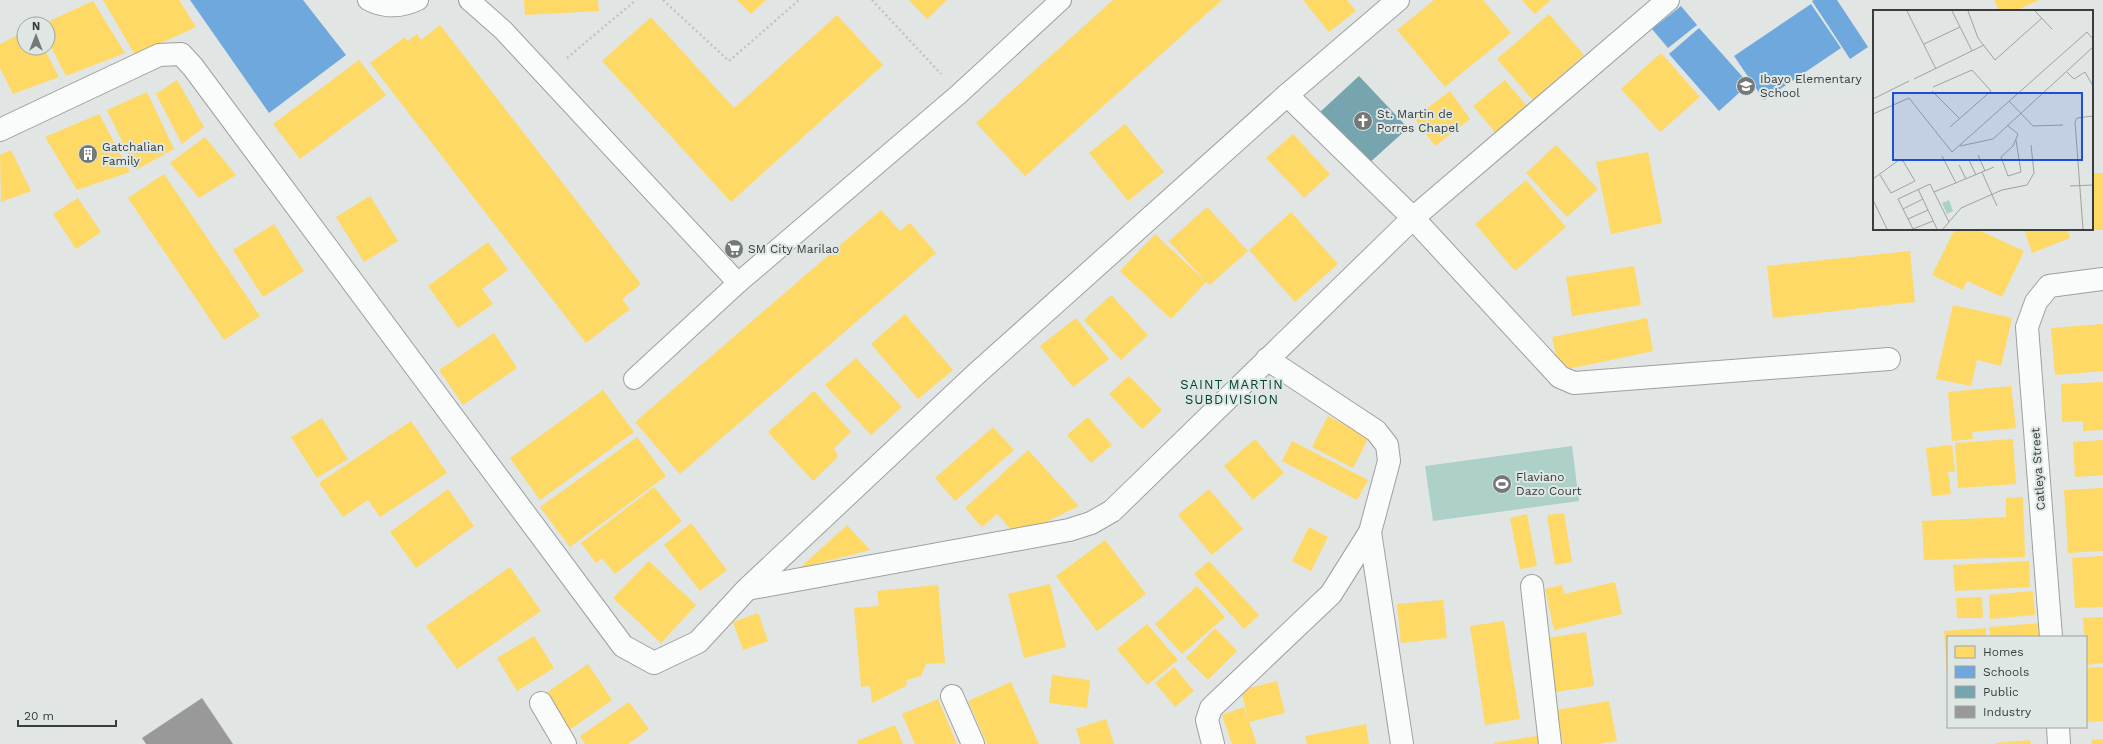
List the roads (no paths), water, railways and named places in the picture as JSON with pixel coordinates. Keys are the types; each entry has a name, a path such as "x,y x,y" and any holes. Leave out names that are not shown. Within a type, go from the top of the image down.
{"street":[{"path":"0,130 159,55 181,54 202,80 623,646 654,663 698,642 747,590 975,375 1286,95 1398,0"},
{"path":"747,590 1069,530 1091,523 1112,512 1412,218 1668,0"},
{"path":"1286,95 1412,218 1548,366 1560,377 1574,382 1888,359"},
{"name":"Catleya Street","path":"2051,636 2027,327 2036,302 2049,286 2103,279"},
{"path":"1213,744 1207,720 1211,708 1331,594 1370,532 1389,461 1387,445 1376,431 1267,359"},
{"path":"1370,532 1402,744"},
{"path":"1532,586 1550,744"},
{"path":"952,696 973,744"},
{"path":"541,703 565,744"},
{"path":"2058,728 2059,744"}],"lane":[{"path":"368,0 376,4 393,7 409,4 418,0"},
{"path":"469,0 503,30 738,283"},
{"path":"634,379 738,283 959,94 1061,0"}],"place":[{"name":"Ibayo Elementary School","path":"1746,86"},
{"name":"St. Martin de Porres Chapel","path":"1363,121"},
{"name":"Gatchalian Family","path":"88,154"},
{"name":"SM City Marilao","path":"734,249"},
{"name":"Flaviano Dazo Court","path":"1502,484"}],"district":[{"name":"SAINT MARTIN SUBDIVISION","path":"1232,392"}]}
